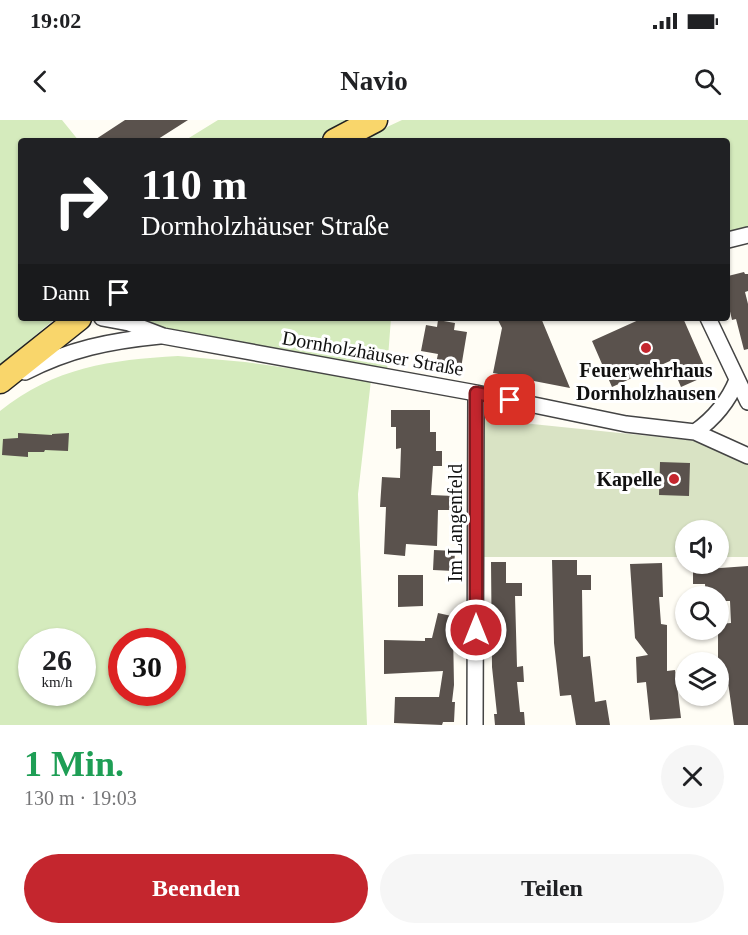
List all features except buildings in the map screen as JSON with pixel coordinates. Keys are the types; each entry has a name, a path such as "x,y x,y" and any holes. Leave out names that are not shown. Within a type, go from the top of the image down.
{"main road":[{"path":"342,138 375,120"},
{"path":"0,383 78,321"}],"street":[{"path":"730,240 748,235"},
{"path":"709,321 748,402"},
{"name":"Dornholzhäuser Straße","path":"136,322 163,336 476,393 627,424 695,432 748,456"},
{"name":"Dornholzhäuser Straße","path":"0,383 53,357 92,346 163,336"},
{"path":"695,432 720,410 729,398 737,380"},
{"name":"Im Langenfeld","path":"475,725 476,393"}],"green space":[{"path":"0,120 62,120 77,138 18,138 18,321 52,321 0,365"},
{"path":"218,120 354,120 321,138 189,138"},
{"path":"402,120 748,120 748,228 730,232 730,138 363,138"},
{"path":"149,321 391,321 387,371 162,328"},
{"path":"178,356 245,362 371,380 358,494 367,725 0,725 0,411 41,384 63,375 84,368 129,360"},
{"path":"475,418 698,441 748,463 748,557 729,557 729,520 675,520 675,557 472,557"}],"place":[{"name":"Feuerwehrhaus Dornholzhausen","path":"646,348"},
{"name":"Kapelle","path":"674,479"}],"route":[{"path":"476,630 476,393 510,400"}]}
